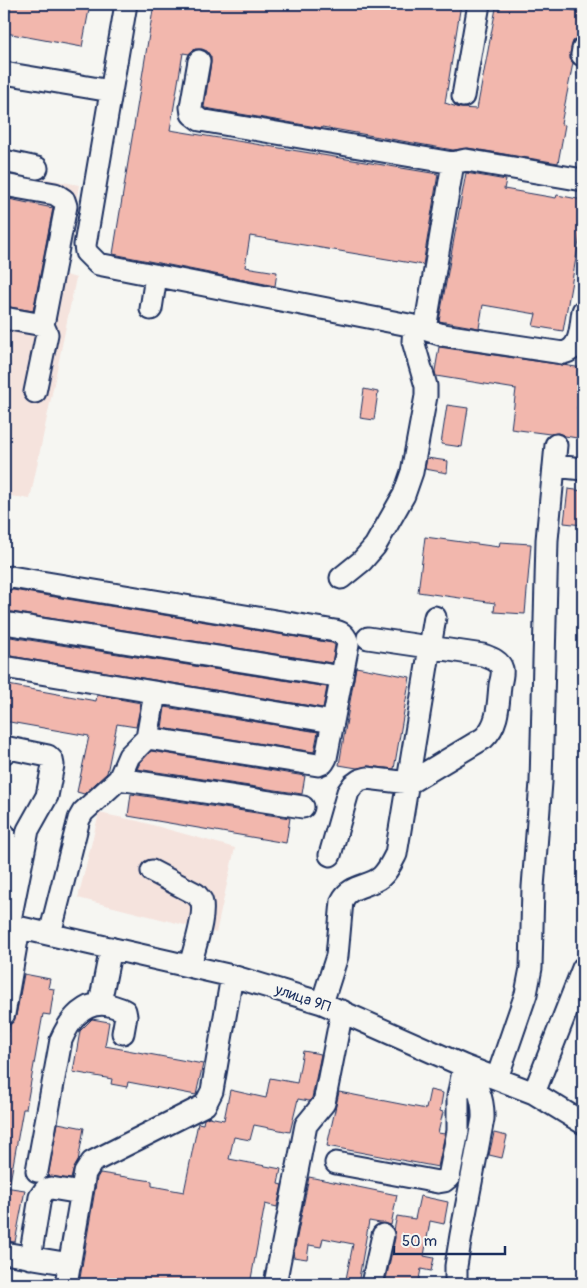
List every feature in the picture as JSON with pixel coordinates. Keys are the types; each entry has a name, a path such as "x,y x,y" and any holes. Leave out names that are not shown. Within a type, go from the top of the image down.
{"street":[{"path":"126,4 85,245 86,252 98,264 420,327 444,335 563,353 570,352 575,348 583,311"},
{"path":"463,96 479,4"},
{"path":"199,61 191,107 192,114 200,120 453,163 466,160 583,180"},
{"path":"4,73 111,91"},
{"path":"4,161 37,168"},
{"path":"341,578 362,561 375,546 404,495 412,472 426,396 426,386 413,341 420,327 453,163"},
{"path":"4,185 55,194 64,200 66,206 43,326"},
{"path":"151,309 156,276"},
{"path":"4,318 43,326 46,329 47,334 34,392"},
{"path":"497,1078 526,994 531,968 533,887 541,782 547,540 555,455 583,469"},
{"path":"4,580 11,577 335,631 342,633 346,638 348,644 342,677 326,758 323,763 318,765 147,738"},
{"path":"322,1003 337,956 342,901 345,894 372,883 382,876 396,854 435,617"},
{"path":"4,623 342,677"},
{"path":"330,855 348,792 353,785 367,778 409,783 484,738 491,732 497,717 502,670 498,663 484,655 368,638"},
{"path":"4,667 333,722"},
{"path":"50,934 79,819 83,812 119,779 130,756 147,738 155,693"},
{"path":"4,753 9,748 48,756 52,760 53,765 46,796 28,830 11,926 4,1014"},
{"path":"119,779 303,807"},
{"path":"4,834 18,883"},
{"path":"152,872 196,894 201,900 201,916 190,966"},
{"name":"улица 9П","path":"11,926 232,976 322,1003 464,1066 534,1093 583,1123"},
{"path":"100,1003 111,948"},
{"path":"534,1093 583,968"},
{"path":"4,1253 30,1258 68,1274 85,1173 92,1162 205,1105 209,1100 232,976"},
{"path":"37,1172 61,1040 65,1032 82,1010 100,1003 125,1011 123,1033"},
{"path":"275,1284 306,1125 324,1103 342,1011"},
{"path":"336,1162 438,1182 444,1181 449,1177 458,1131 458,1097 464,1066"},
{"path":"456,1284 456,1266 484,1107 476,1082 464,1066"},
{"path":"30,1258 40,1197 45,1190 51,1188 81,1193"},
{"path":"372,1284 383,1236"}],"shaded area":[{"path":"4,171 79,185 63,274 76,278 30,499 4,495"},
{"path":"99,813 138,821 235,848 216,933 78,898"}],"building":[{"path":"11,4 90,4 82,47 6,33"},
{"path":"154,4 461,4 445,103 460,108 477,109 496,8 500,9 501,4 540,4 583,12 578,38 573,41 570,53 570,59 573,63 561,124 565,125 558,163 468,148 453,150 205,108 211,57 207,51 195,49 189,54 183,53 170,130 438,174 423,265 250,236 245,267 277,272 275,286 113,254"},
{"path":"466,173 506,180 504,189 556,198 557,195 583,200 583,219 563,331 533,326 536,314 483,305 479,328 439,321"},
{"path":"4,198 53,208 33,311 4,306"},
{"path":"439,347 583,368 577,409 583,410 583,439 558,433 550,434 511,429 516,389 436,376 435,371"},
{"path":"364,389 378,392 374,420 360,418"},
{"path":"447,405 468,408 462,447 441,444"},
{"path":"427,458 448,461 447,473 425,469"},
{"path":"568,489 583,491 583,525 564,523"},
{"path":"425,537 499,547 500,542 531,544 525,614 494,612 495,603 418,592"},
{"path":"13,590 332,643 335,645 332,663 5,611 8,592"},
{"path":"4,636 327,687 323,708 4,655"},
{"path":"356,667 410,677 394,769 368,766 357,768 339,765"},
{"path":"8,685 96,701 97,695 141,703 136,727 117,724 107,773 84,794 77,792 89,736 4,721 4,707"},
{"path":"165,707 318,732 314,752 162,728"},
{"path":"151,751 305,776 302,794 137,769"},
{"path":"131,794 290,818 286,843 128,816"},
{"path":"24,974 50,979 48,988 54,989 50,1015 43,1014 26,1109 23,1109 10,1182 4,1181 4,1061 10,1024 16,1016"},
{"path":"92,1019 109,1022 105,1046 203,1064 196,1095 128,1082 127,1087 111,1084 112,1079 73,1072 80,1031"},
{"path":"303,1051 321,1054 312,1098 309,1101 298,1099 290,1132 254,1125 250,1140 234,1137 229,1159 281,1169 278,1184 282,1185 277,1207 265,1204 250,1284 79,1284 97,1178 100,1173 152,1181 152,1186 184,1192 198,1123 203,1124 204,1119 209,1117 224,1120 230,1090 266,1098 270,1078 297,1083"},
{"path":"430,1090 443,1093 440,1111 443,1112 438,1133 445,1134 438,1167 327,1146 339,1092 426,1109"},
{"path":"58,1123 84,1128 78,1161 71,1179 48,1176"},
{"path":"494,1133 507,1136 502,1158 489,1155"},
{"path":"309,1177 397,1195 391,1225 369,1221 358,1284 345,1284 353,1244 323,1238 321,1247 309,1245 307,1259 293,1257"},
{"path":"4,1187 25,1190 15,1242 4,1241"},
{"path":"420,1196 448,1202 444,1224 430,1221 424,1256 434,1258 431,1271 421,1269 418,1284 385,1284 395,1238 394,1230 397,1216 415,1219"}]}
